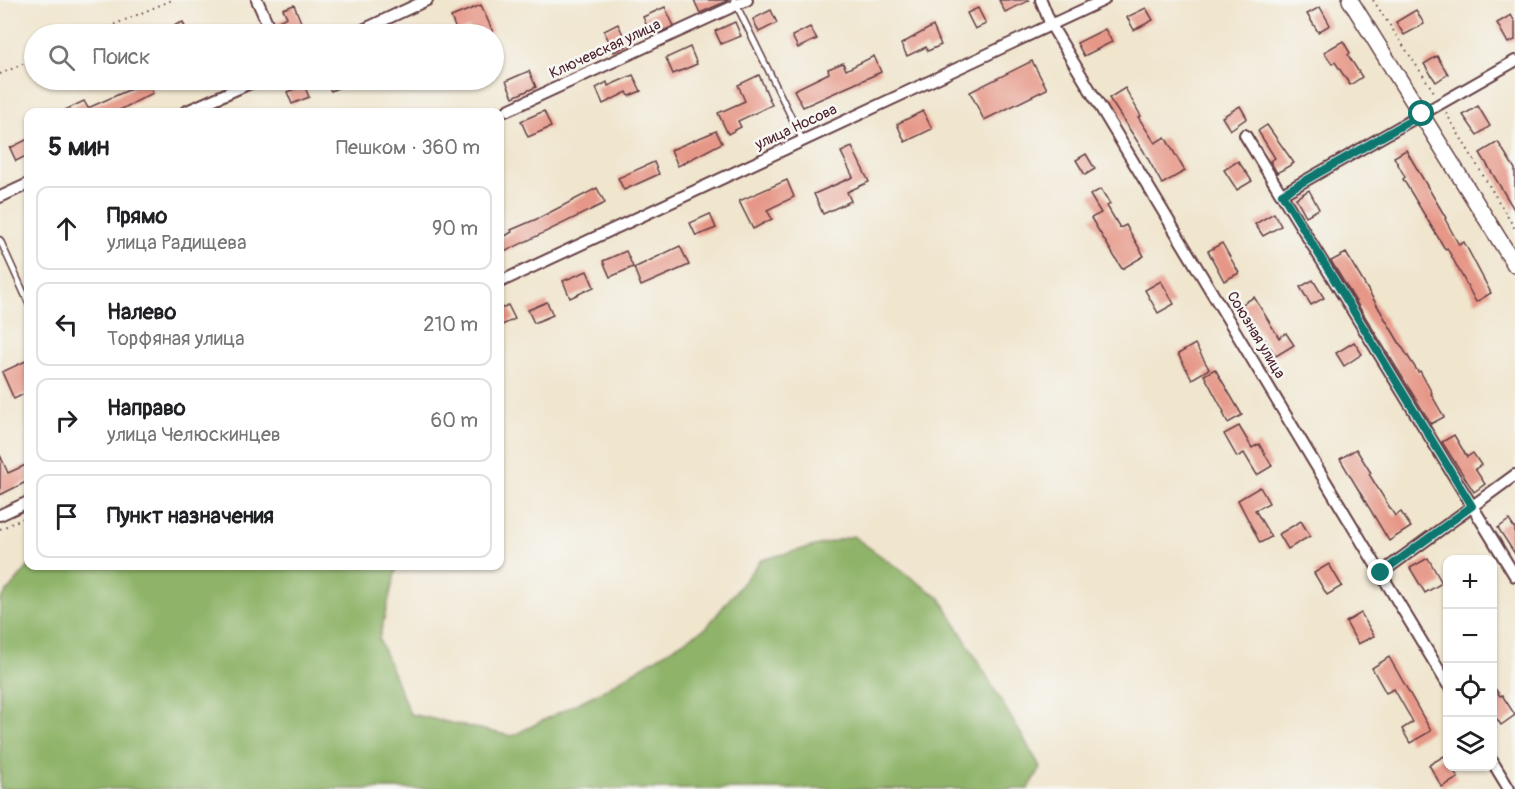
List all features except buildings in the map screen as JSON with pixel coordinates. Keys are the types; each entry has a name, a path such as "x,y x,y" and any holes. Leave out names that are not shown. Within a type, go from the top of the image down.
{"street":[{"path":"257,0 268,24"},
{"path":"375,24 427,0"},
{"name":"Союзная улица","path":"1041,0 1051,25 1443,677"},
{"name":"улица Носова","path":"504,280 1104,0"},
{"path":"1350,0 1513,258"},
{"name":"Ключевская улица","path":"508,110 739,2"},
{"path":"1282,194 1515,61"},
{"path":"194,108 234,90"},
{"path":"1245,135 1515,576"},
{"path":"0,197 24,186"},
{"path":"1381,573 1515,475"},
{"path":"0,515 24,504"},
{"path":"1497,769 1509,789"}],"lane":[{"path":"739,2 803,141"},
{"path":"0,240 24,293"}],"path":[{"path":"116,24 172,0"},
{"path":"0,74 24,63"},
{"path":"0,529 24,518"}],"green space":[{"path":"853,536 941,599 1041,768 1028,789 0,789 0,600 26,570 396,570 379,639 410,714 512,736 602,691 706,628 761,560"}],"route":[{"path":"1381,573 1472,506 1282,194 1422,114"}]}
